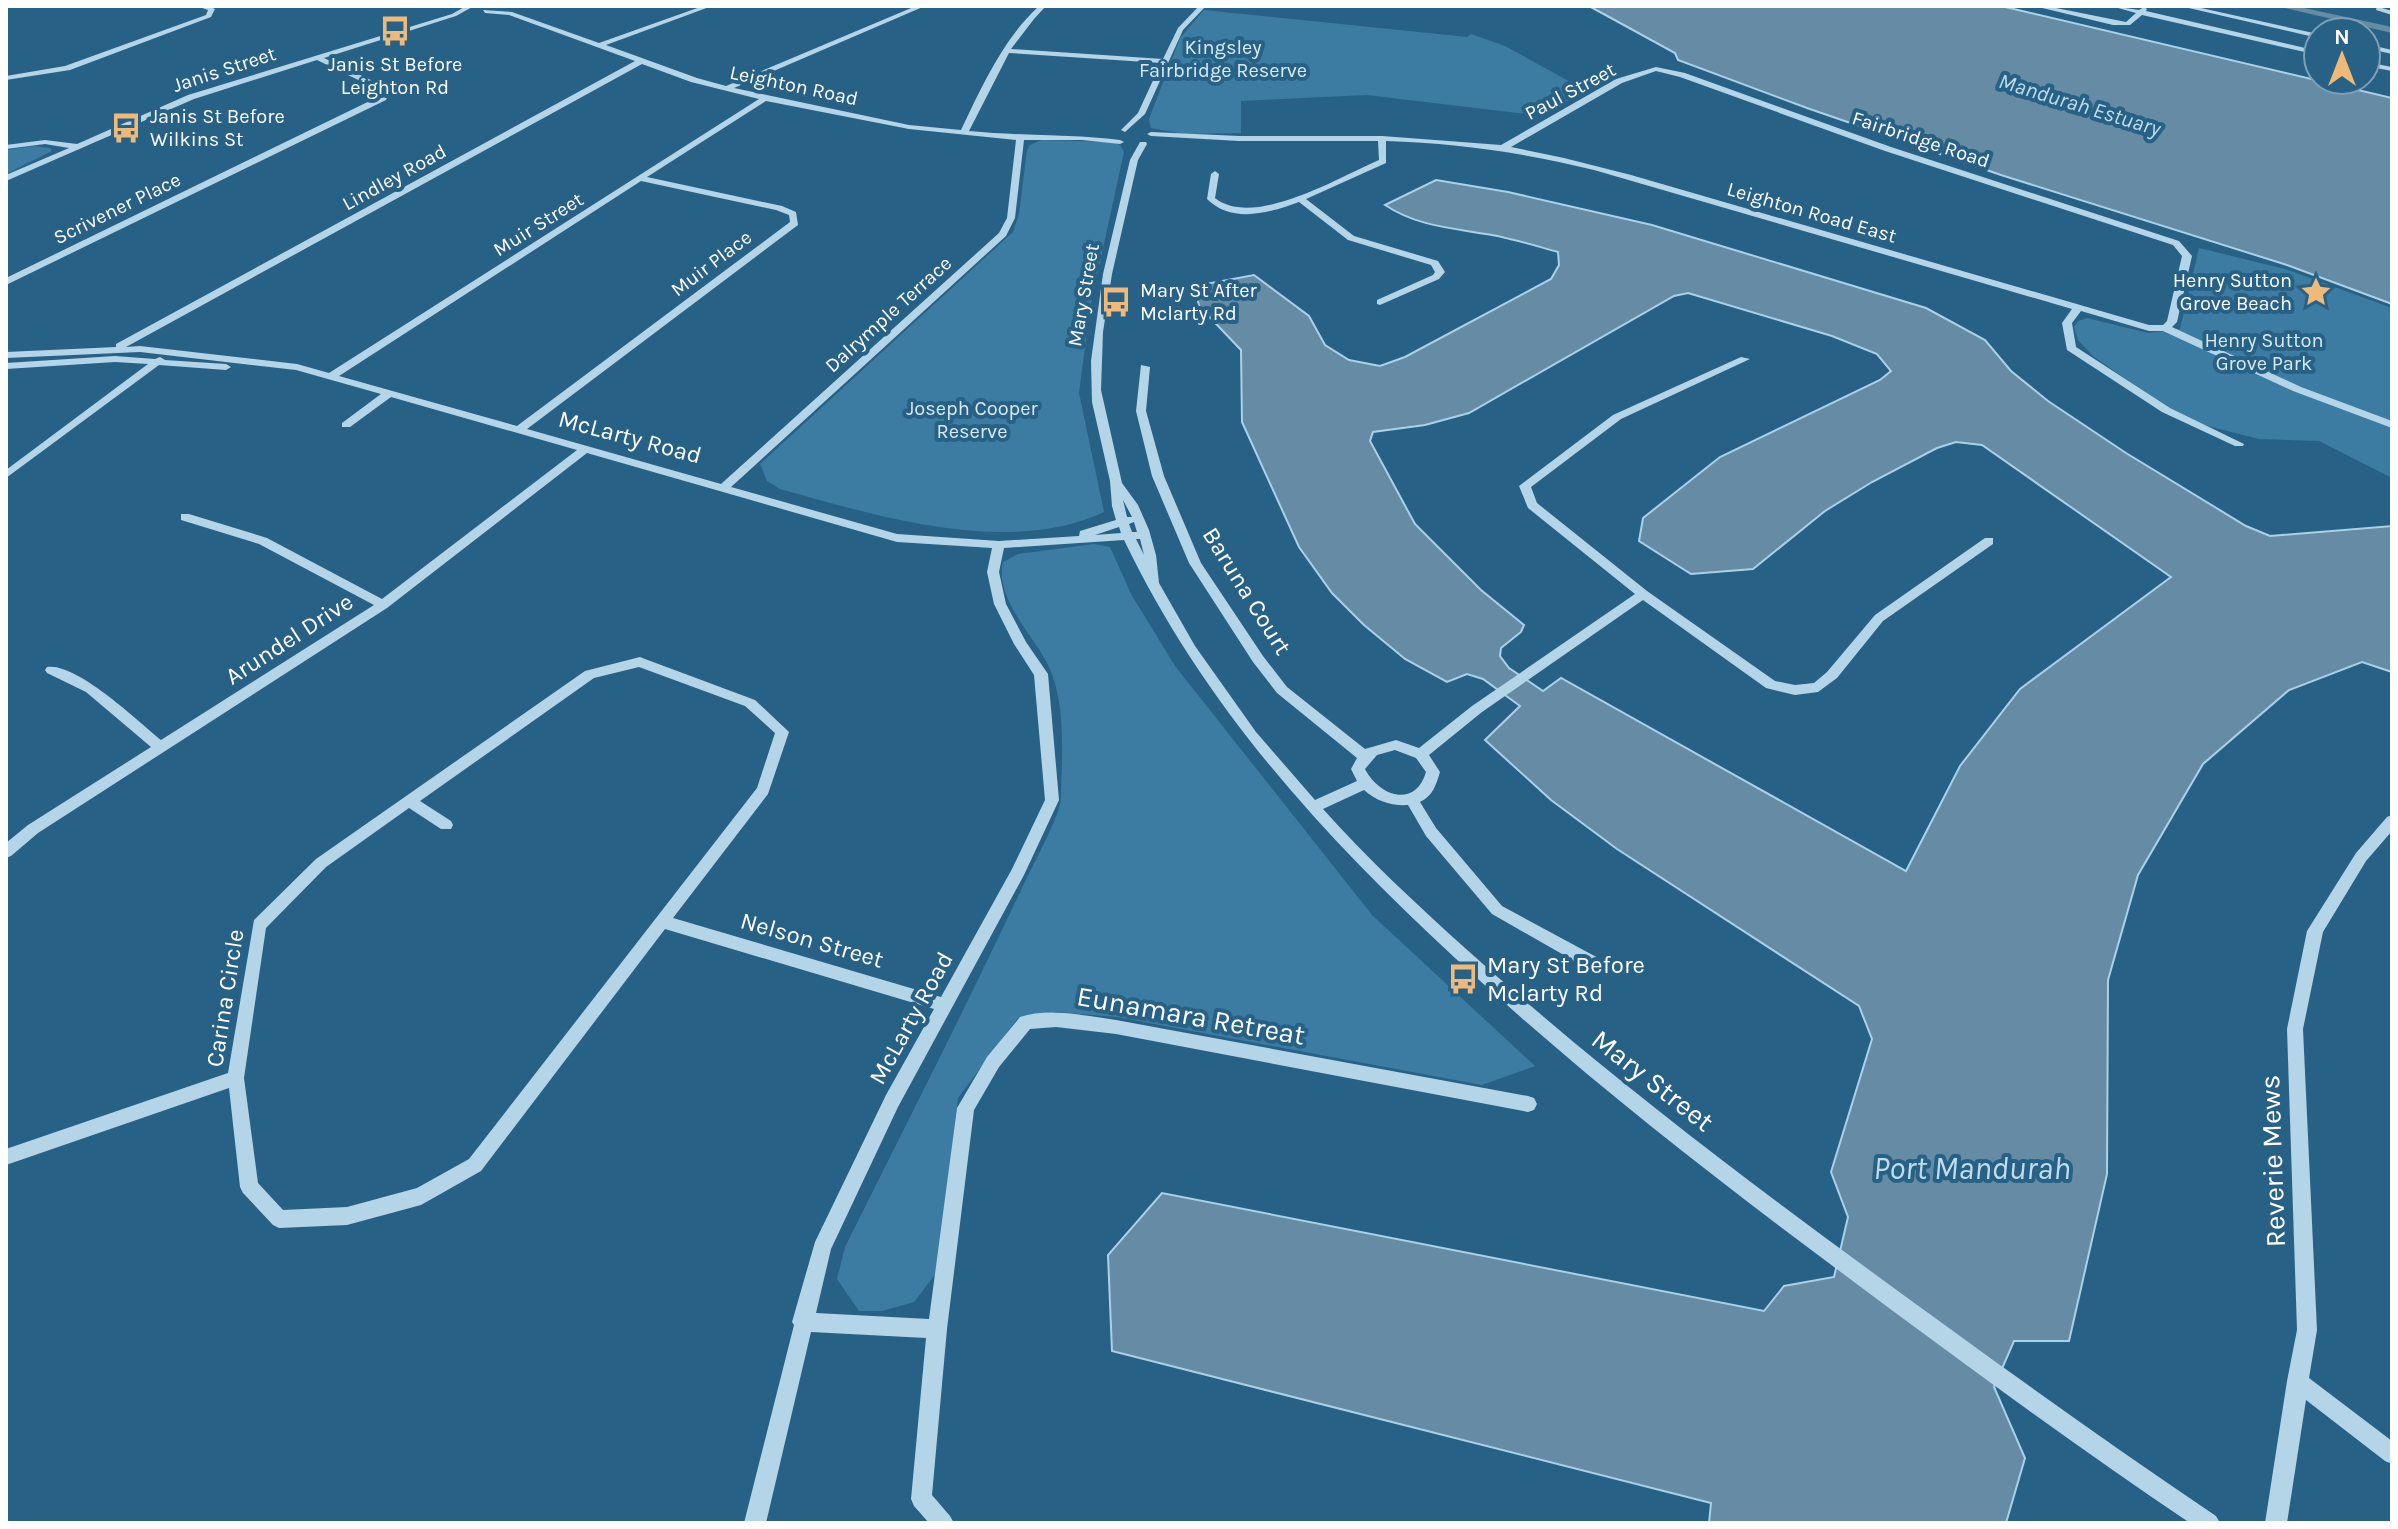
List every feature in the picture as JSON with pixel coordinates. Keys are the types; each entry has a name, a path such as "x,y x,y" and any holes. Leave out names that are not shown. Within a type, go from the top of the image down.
{"street":[{"path":"6,78 67,68 209,16 212,9 199,6"},
{"name":"Leighton Road","path":"476,9 503,6 510,13"},
{"path":"600,45 709,6"},
{"path":"724,89 922,6"},
{"path":"964,133 984,90 1020,32 1043,6"},
{"path":"1122,137 1141,114 1180,29 1203,6"},
{"path":"2037,6 2128,24 2144,9"},
{"path":"2114,6 2144,9 2302,49"},
{"path":"2183,6 2302,32"},
{"path":"2362,6 2392,13"},
{"name":"Leighton Road","path":"476,9 510,13 724,89 909,127 1020,138 1122,137"},
{"name":"Janis Street","path":"6,147 45,142 77,146 205,92 476,9"},
{"path":"2278,44 2292,30"},
{"path":"1009,51 1163,61"},
{"name":"Scrivener Place","path":"6,282 383,98 387,91 319,58"},
{"name":"Lindley Road","path":"125,351 165,324 641,61"},
{"name":"Paul Street","path":"1503,148 1593,94 1619,81 1656,69"},
{"name":"Fairbridge Road","path":"1656,69 2176,243 2187,256 2172,322 2165,328"},
{"name":"Muir Street","path":"330,377 765,98"},
{"path":"1141,114 1148,138"},
{"path":"1122,137 1148,138"},
{"path":"1122,137 1148,138"},
{"path":"1122,137 1134,160"},
{"name":"Dalrymple Terrace","path":"724,487 1003,234 1011,218 1020,138"},
{"name":"Leighton Road East","path":"1148,138 1382,138 1503,148 1683,193 2149,328 2165,328 2297,389 2392,425"},
{"name":"Mary Street","path":"1148,138 1134,160 1105,291 1096,364 1105,449 1117,484 1130,499 1151,554 1155,585"},
{"path":"1215,174 1211,199 1226,210 1248,210 1302,200 1348,175 1383,161 1382,138"},
{"path":"6,178 77,146"},
{"name":"Muir Place","path":"518,431 795,223 793,214 779,208 643,179"},
{"path":"1302,200 1351,238 1435,263 1440,272 1436,277 1380,302"},
{"path":"2078,308 2067,323 2071,348 2166,410 2239,444"},
{"name":"Lindley Road","path":"125,351 165,324"},
{"name":"McLarty Road","path":"6,366 125,351 158,361 330,377"},
{"path":"6,475 172,351"},
{"name":"McLarty Road","path":"6,355 172,351 297,367 897,538 999,545 1143,535"},
{"path":"1745,359 1617,417 1525,486 1532,505 1643,594 1771,685 1795,690 1818,687 1832,675 1879,618 1989,541"},
{"name":"Baruna Court","path":"1145,367 1141,411 1158,476 1195,563 1282,690 1364,756"},
{"path":"346,425 390,393"},
{"name":"Arundel Drive","path":"6,852 33,829 383,605 585,449"},
{"name":"Mary Street","path":"1117,484 1116,502 1128,538 1181,636 1224,703 1312,808 1397,895 1501,991 1601,1076 1813,1241 2209,1523"},
{"path":"185,517 263,541 383,605"},
{"name":"McLarty Road","path":"1073,538 1137,518"},
{"name":"McLarty Road","path":"755,1523 822,1248 892,1101 1019,871 1052,800 1041,674 1020,644 1000,604 993,572 999,545"},
{"path":"1421,754 1477,709 1643,594"},
{"name":"Carina Circle","path":"640,662 750,703 782,732 763,790 475,1165 421,1196 347,1216 279,1219 249,1187 236,1078 259,925 321,863 409,801 590,674 640,662"},
{"path":"52,670 91,689 161,748"},
{"path":"1396,745 1421,754 1433,772 1432,783 1425,792 1411,799 1393,800 1376,795 1363,784 1358,769 1364,756 1376,748 1396,745"},
{"path":"1312,808 1363,784"},
{"path":"1411,799 1431,832 1497,910 1596,965"},
{"path":"409,801 446,825"},
{"name":"Reverie Mews","path":"2276,1523 2307,1330 2295,1029 2315,931 2361,857 2392,821"},
{"name":"Nelson Street","path":"664,922 946,1005"},
{"name":"Eunamara Retreat","path":"943,1523 921,1499 937,1329 966,1108 993,1062 1026,1022 1056,1020 1116,1027 1528,1104"},
{"path":"6,1157 236,1078"},
{"path":"802,1322 937,1329"},
{"path":"2297,1381 2392,1454"}],"green space":[{"name":"Kingsley Fairbridge Reserve","path":"1204,10 1467,37 1471,34 1505,46 1585,90 1543,116 1367,95 1241,101 1241,133 1184,134 1151,128 1149,119 1180,38"},
{"name":"Joseph Cooper Reserve","path":"1042,140 1114,142 1124,152 1090,308 1079,393 1104,512 1066,525 1026,531 985,532 900,520 780,489 767,481 760,464 1013,232 1019,214 1027,150 1030,145"},
{"path":"34,146 52,151 6,174 6,150"},
{"name":"Henry Sutton Grove Park","path":"2199,248 2285,269 2392,308 2392,478 2319,441 2259,439 2204,425 2160,403 2093,356 2078,340 2074,327 2078,321 2087,318 2148,333 2180,329"},
{"path":"1094,544 1110,547 1131,594 1175,666 1372,915 1535,1066 1482,1085 1117,1017 1056,1012 1017,1019 958,1098 937,1272 914,1302 882,1311 859,1311 837,1279 845,1247 980,977 1060,805 1062,745 1057,691 1045,659 1009,600 1004,588 1003,562 1018,554"}],"water":[{"name":"Mandurah Estuary","path":"1589,6 2001,6 2302,77 2302,96 2392,98 2392,304 2287,265 2001,175 1807,108 1678,60 1675,53"},
{"name":"Port Mandurah","path":"1436,180 1508,192 1652,225 1926,308 1985,340 2011,371 2048,401 2246,526 2270,536 2392,526 2392,672 2362,662 2289,690 2203,764 2138,875 2108,980 2107,1174 2069,1341 2014,1341 1994,1387 2025,1458 2006,1523 1709,1523 1711,1503 1112,1351 1108,1255 1162,1193 1764,1311 1784,1286 1834,1277 1848,1217 1831,1172 1872,1039 1859,1006 1617,849 1551,800 1485,740 1520,706 1483,679 1467,674 1447,682 1405,659 1332,593 1299,547 1242,422 1241,350 1199,306 1195,286 1254,275 1309,316 1325,345 1349,360 1380,366 1405,357 1551,279 1559,265 1558,252 1423,222 1385,205","holes":["1688,293 1832,336 1877,354 1891,371 1880,380 1720,457 1643,518 1639,541 1691,574 1753,569 1825,511 1872,482 1937,448 1956,442 1982,445 2171,577 2020,689 1960,766 1906,871 1561,678 1543,691 1509,668 1500,656 1501,648 1521,632 1524,625 1481,590 1415,524 1370,441 1373,432 1425,425 1469,413 1674,296"]}],"waterway":[{"path":"2281,6 2392,30"}],"place":[{"name":"Janis St Before Leighton Rd","path":"395,31"},
{"name":"Janis St Before Wilkins St","path":"126,128"},
{"name":"Henry Sutton Grove Beach","path":"2316,292"},
{"name":"Mary St After Mclarty Rd","path":"1116,302"},
{"name":"Mary St Before Mclarty Rd","path":"1463,979"}]}
